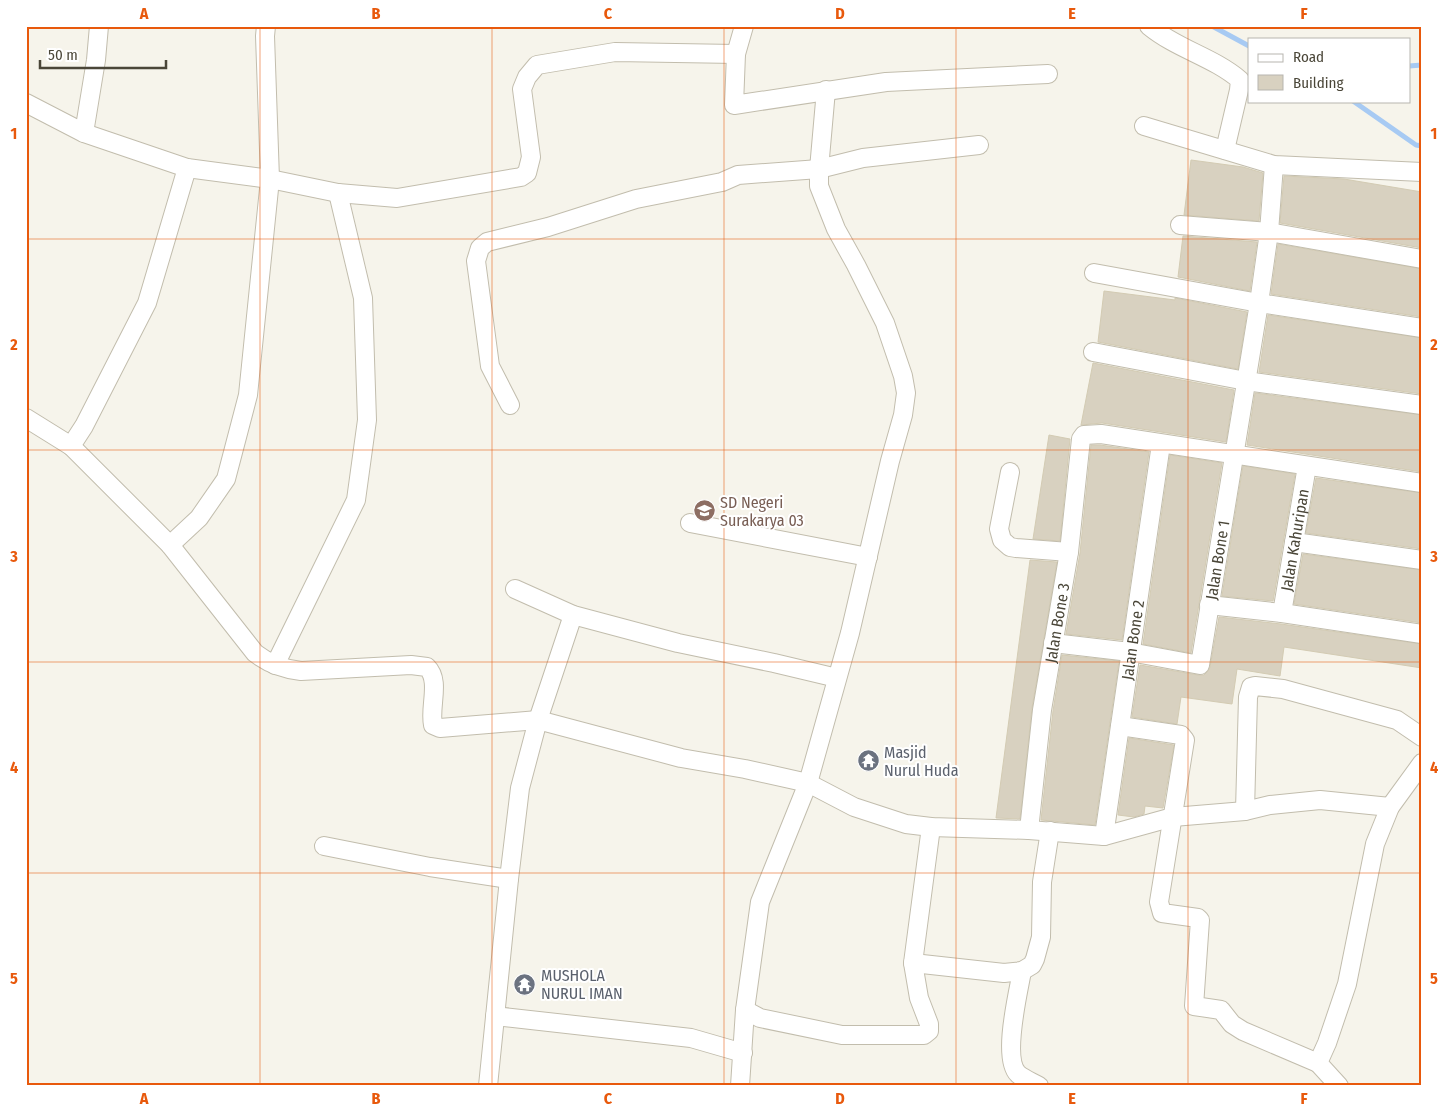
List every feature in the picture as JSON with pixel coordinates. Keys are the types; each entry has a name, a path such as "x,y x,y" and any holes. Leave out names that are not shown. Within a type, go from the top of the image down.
{"street":[{"path":"84,133 96,60 99,26"},
{"path":"170,545 199,518 226,479 248,394 270,179 266,26"},
{"path":"744,26 736,54 734,105 886,82 1048,74"},
{"path":"1149,26 1181,47 1225,68 1240,80 1225,150"},
{"path":"26,104 84,133 187,168 270,179 338,193 397,198 521,177 527,173 531,156 522,89 527,77 537,65 615,52 736,54"},
{"path":"740,1086 745,1010 760,902 808,783 850,633 890,461 903,415 906,393 903,376 885,323 836,229 819,186 826,90"},
{"path":"1144,126 1274,165 1422,172"},
{"path":"510,405 490,366 476,261 480,248 486,242 548,227 636,199 722,182 738,175 819,168 863,158 979,145"},
{"name":"Jalan Bone 1","path":"1130,652 1200,665 1259,303 1269,232 1274,165"},
{"path":"71,446 84,426 147,303 187,168"},
{"path":"275,665 356,500 368,420 364,298 338,193"},
{"path":"1180,225 1269,232 1422,259"},
{"path":"1094,273 1259,303 1422,328"},
{"path":"1093,352 1246,381 1422,405"},
{"path":"26,418 71,446 170,545 255,653 275,665 288,670 301,671 410,665 427,667 432,672 434,686 432,725 440,728 538,720 681,758 745,769 808,783 854,806 906,824 931,827 1050,831 1104,836 1173,817 1245,811 1270,805 1320,800 1390,807"},
{"name":"Jalan Bone 3","path":"1029,830 1042,710 1069,552 1081,439 1084,434 1101,434 1161,444"},
{"path":"1161,444 1422,483"},
{"name":"Jalan Bone 2","path":"1104,836 1161,444"},
{"name":"Jalan Kahuripan","path":"1282,613 1307,466"},
{"path":"1010,472 998,529 1002,540 1010,547 1069,552"},
{"path":"690,523 868,557"},
{"path":"1294,542 1422,560"},
{"path":"515,588 573,615 678,644 774,662 837,678"},
{"path":"1209,605 1282,613 1422,634"},
{"path":"488,1086 520,788 538,720 573,615"},
{"path":"1053,644 1130,652"},
{"path":"1245,811 1248,697 1251,687 1282,689 1397,720 1422,737"},
{"path":"1120,726 1184,736 1185,740 1159,902 1162,913 1198,918 1200,920 1194,1006 1221,1010 1232,1024 1242,1031 1318,1063 1339,1086"},
{"path":"1318,1063 1327,1043 1347,984 1375,844 1390,807 1422,763"},
{"path":"745,1010 760,1018 842,1035 924,1036 929,1031 929,1024 919,998 914,963 931,827"},
{"path":"914,963 1004,973 1022,971 1032,965 1041,938 1042,882 1050,831"},
{"path":"324,846 430,867 509,879"},
{"path":"1022,971 1010,1043 1011,1060 1018,1074 1039,1086"},
{"path":"496,1016 691,1038 743,1052"}],"building":[{"path":"1191,160 1243,167 1263,173 1259,221 1184,215"},
{"path":"1284,176 1344,179 1422,192 1422,248 1280,223"},
{"path":"1183,236 1257,242 1250,291 1178,277"},
{"path":"1278,244 1422,269 1422,317 1271,294"},
{"path":"1104,291 1175,300 1175,298 1247,312 1238,369 1098,342"},
{"path":"1268,315 1422,338 1422,394 1259,372"},
{"path":"1093,363 1234,390 1226,442 1102,423 1081,425"},
{"path":"1255,393 1422,415 1422,472 1247,445"},
{"path":"1049,435 1070,439 1060,541 1033,539"},
{"path":"1091,445 1149,452 1122,640 1066,634 1080,553"},
{"path":"1170,455 1222,463 1191,653 1143,644"},
{"path":"1243,466 1295,474 1273,601 1222,596"},
{"path":"1316,478 1422,493 1422,549 1306,533"},
{"path":"1303,554 1422,570 1422,623 1294,604"},
{"path":"1030,560 1057,562 1032,708 1020,819 996,818"},
{"path":"1219,617 1422,644 1422,668 1284,647 1280,676 1237,669 1232,704 1181,697 1177,724 1132,717 1140,665 1204,675 1210,667"},
{"path":"1062,655 1119,661 1095,825 1041,820 1053,711"},
{"path":"1129,738 1174,745 1163,808 1145,806 1144,814 1134,817 1118,815"}],"waterway":[{"path":"1212,26 1248,45"},
{"path":"1410,66 1422,65"},
{"path":"1354,102 1416,145 1422,146"}],"place":[{"name":"SD Negeri Surakarya 03","path":"704,511"},
{"name":"Masjid Nurul Huda","path":"868,761"},
{"name":"MUSHOLA NURUL IMAN","path":"525,984"}]}
